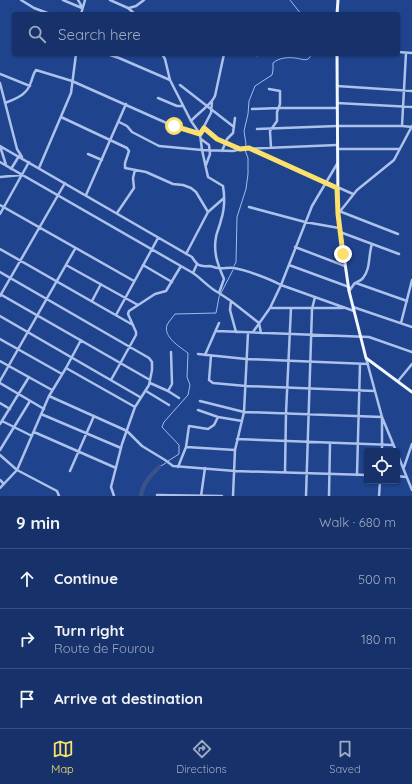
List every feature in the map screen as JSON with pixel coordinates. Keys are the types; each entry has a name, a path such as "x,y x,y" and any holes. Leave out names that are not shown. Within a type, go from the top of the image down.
{"main road":[{"path":"338,0 338,12"},
{"path":"337,56 337,188 340,230 353,307 366,358 412,392"}],"street":[{"path":"21,0 34,8 45,12"},
{"path":"63,0 82,8"},
{"path":"78,0 82,8"},
{"path":"81,12 85,0"},
{"path":"110,0 128,8 132,12"},
{"path":"128,8 136,6 144,0"},
{"path":"400,52 412,53"},
{"path":"402,126 406,52"},
{"path":"40,168 71,93 76,56"},
{"path":"114,56 170,80"},
{"path":"163,56 170,80 182,106 190,121 200,134"},
{"path":"219,293 224,279 216,260 215,246 216,236 224,210 224,198 222,186 208,177 200,134 211,113 212,102 216,96 224,56"},
{"path":"5,103 22,95 28,90 36,70 72,81 171,125 200,134"},
{"path":"0,74 30,86"},
{"path":"0,83 19,155 12,169"},
{"path":"180,85 234,127"},
{"path":"337,86 412,91"},
{"path":"269,89 280,91 280,104 277,121 272,128 270,138 271,148"},
{"path":"158,98 177,106 182,106"},
{"path":"190,121 206,105 212,102"},
{"path":"337,103 412,107"},
{"path":"86,195 126,104"},
{"path":"252,110 279,108 337,108"},
{"path":"61,117 127,148 129,151 124,166 125,168 146,172 173,184 183,184 191,188 196,192 208,212"},
{"path":"222,151 225,143 233,133 235,118"},
{"path":"119,122 127,126 132,132 159,146 222,151 271,148 337,147 399,149"},
{"path":"257,129 337,126 412,127 394,160 357,190 339,212 398,234"},
{"path":"204,128 217,139 225,143 245,149 353,194"},
{"path":"200,138 209,145 209,160 206,166"},
{"path":"0,146 19,155 23,159 192,257 194,262 204,267 211,266 219,268 234,268 354,311"},
{"path":"0,146 6,166"},
{"path":"88,154 102,160"},
{"path":"0,162 203,279 213,290 231,301 259,323 261,333"},
{"path":"0,214 29,162"},
{"path":"252,332 270,308 281,285 312,206 338,163"},
{"path":"117,213 134,188 133,178 135,170"},
{"path":"0,177 22,175"},
{"path":"65,183 0,295 38,315 179,398"},
{"path":"186,254 208,212 224,198"},
{"path":"0,205 134,282"},
{"path":"249,207 340,230 399,254"},
{"path":"116,315 158,238"},
{"path":"288,265 349,289 356,282 363,280 370,265 368,259 372,244"},
{"path":"295,247 345,266"},
{"path":"0,249 133,325"},
{"path":"44,409 0,382 75,249"},
{"path":"193,273 198,264"},
{"path":"66,265 138,305"},
{"path":"143,265 172,282"},
{"path":"111,380 136,336 136,332 128,314 129,311 155,294 166,291 181,266"},
{"path":"0,272 149,358 152,362 150,381 146,391 140,397 135,406 121,448 111,487 114,496"},
{"path":"401,323 412,280"},
{"path":"356,282 407,301"},
{"path":"92,302 101,284"},
{"path":"306,496 312,309 315,298"},
{"path":"231,301 230,310 236,332"},
{"path":"353,307 412,327"},
{"path":"270,308 346,308"},
{"path":"285,472 291,308"},
{"path":"0,316 140,397"},
{"path":"206,355 219,323"},
{"path":"216,331 360,337 369,336 412,352"},
{"path":"233,496 235,450 244,412 248,333"},
{"path":"0,339 62,374"},
{"path":"0,488 17,470 49,396 66,368 80,340"},
{"path":"168,391 172,384 171,352"},
{"path":"198,354 246,359 368,364"},
{"path":"211,356 210,382 246,386 375,391"},
{"path":"366,358 382,417 395,448"},
{"path":"0,361 52,390"},
{"path":"357,475 360,364"},
{"path":"398,382 412,364"},
{"path":"66,368 135,406"},
{"path":"0,424 29,377"},
{"path":"146,391 169,405"},
{"path":"49,396 127,430 142,446 173,466 235,471 364,475"},
{"path":"0,450 30,401"},
{"path":"200,401 244,412 382,417"},
{"path":"0,403 10,409"},
{"path":"198,410 218,417 242,421"},
{"path":"42,414 121,448"},
{"path":"70,471 94,416"},
{"path":"178,467 186,447 189,426 208,429 214,425 218,417"},
{"path":"382,417 382,445"},
{"path":"2,421 32,436"},
{"path":"34,432 116,468"},
{"path":"238,439 394,445"},
{"path":"329,496 330,443"},
{"path":"404,468 412,444"},
{"path":"186,447 235,450"},
{"path":"0,455 17,470 57,491 59,496"},
{"path":"400,459 412,490"},
{"path":"201,496 205,468"},
{"path":"400,476 406,477"},
{"path":"0,480 4,484"},
{"path":"379,496 380,484"},
{"path":"157,495 222,496"}],"waterway":[{"path":"290,0 299,12"},
{"path":"234,266 236,262 237,217 246,189 248,174 248,158 245,150 246,144 244,131 249,101 255,86 272,75 273,63 280,59 286,58 306,60 310,56"},
{"path":"168,461 179,454 179,445 162,427 164,422 188,395 190,385 187,377 188,353 170,338 167,334 167,325 175,314 216,313 219,297 233,270"},
{"path":"159,467 166,463"},
{"path":"141,496 145,483 159,467"}],"route":[{"path":"174,126 200,134 204,128 217,139 240,149 249,148 337,188 339,228 343,254"}]}
